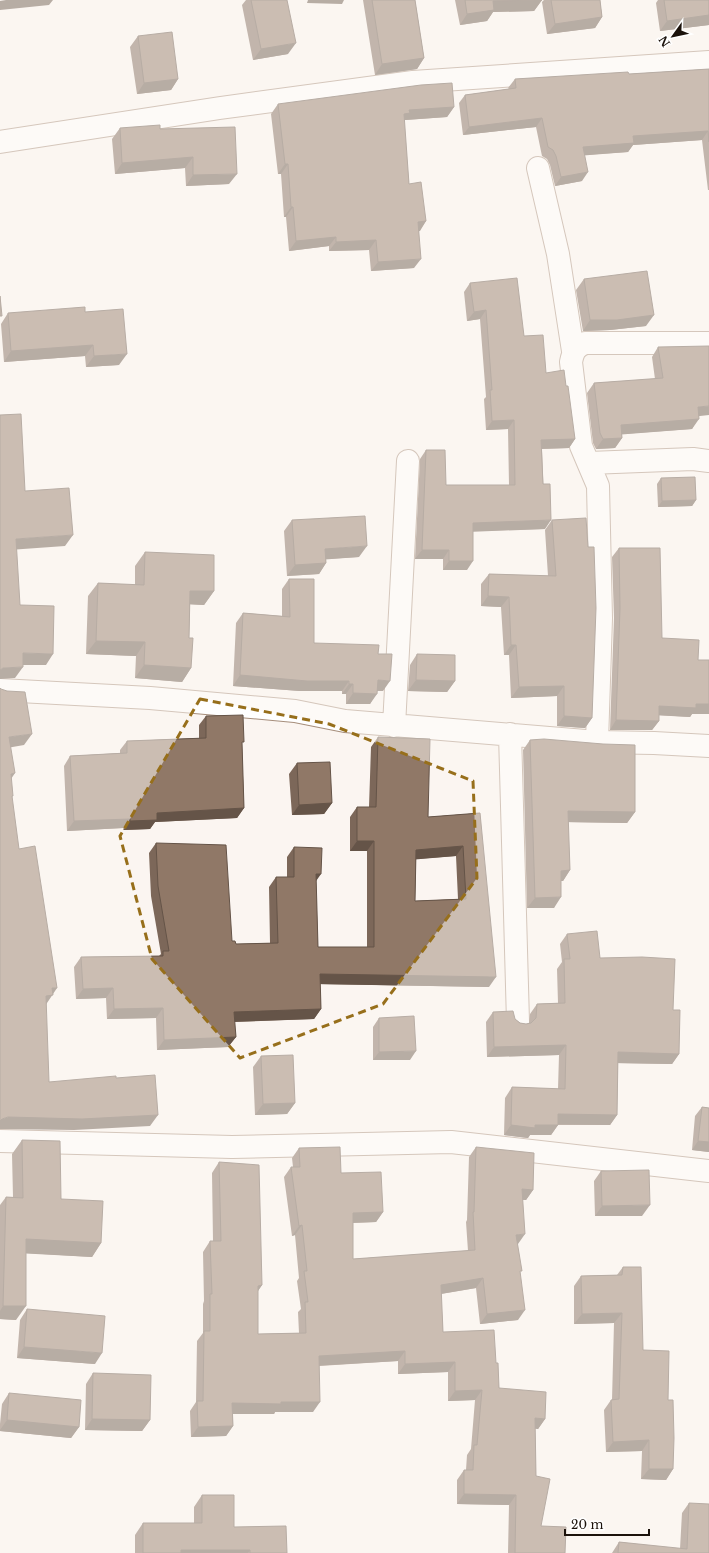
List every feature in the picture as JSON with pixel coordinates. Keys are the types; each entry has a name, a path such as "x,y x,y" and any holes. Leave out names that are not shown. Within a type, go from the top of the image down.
{"street":[{"path":"0,142 220,108 413,82 709,62"},
{"path":"538,168 558,254 573,351 571,362 581,446 598,486 601,618 597,742"},
{"path":"573,351 578,346 585,343 709,343"},
{"path":"589,464 693,459 709,462"},
{"path":"394,726 408,461"},
{"path":"0,690 158,699 295,712 345,721 394,726 597,742 654,742 709,746"},
{"path":"510,734 518,1022"},
{"path":"0,1141 232,1147 451,1142 709,1171"}],"highlighted area":[{"path":"200,699 329,724 473,781 477,878 383,1004 240,1058 152,959 120,836"}],"building":[{"path":"251,0 287,0 296,43 261,49"},
{"path":"372,0 415,0 424,58 382,64"},
{"path":"465,0 542,0 493,1 494,10 467,14"},
{"path":"551,0 600,0 602,17 555,24"},
{"path":"664,0 709,0 709,15 667,21"},
{"path":"172,32 178,79 144,83 138,36"},
{"path":"709,69 709,142 708,131 633,136 634,143 583,147 588,172 561,177 556,156 553,150 548,147 542,118 469,127 465,95 516,88 515,79"},
{"path":"452,83 454,107 409,110 410,113 404,114 409,184 421,182 426,221 418,222 421,259 378,262 376,240 336,242 336,237 296,241 293,207 291,207 288,164 285,164 278,104 421,85"},
{"path":"160,125 160,129 235,127 237,174 193,175 193,157 122,163 120,128"},
{"path":"647,271 654,315 617,320 590,320 584,279"},
{"path":"517,278 524,336 543,335 546,373 564,370 566,386 568,386 575,439 541,440 543,484 550,484 551,520 473,523 473,561 449,561 449,550 422,550 426,450 445,450 446,485 515,485 514,420 492,421 490,390 492,390 486,310 474,312 470,283"},
{"path":"0,296 2,316 0,316"},
{"path":"85,307 85,312 123,309 127,354 94,356 93,345 11,351 8,313"},
{"path":"709,346 709,406 698,407 699,419 621,425 622,438 603,439 600,433 594,383 663,378 658,347"},
{"path":"21,414 25,491 69,488 73,535 16,539 20,605 54,606 53,654 23,653 23,667 3,668 0,670 0,415"},
{"path":"695,477 696,500 662,501 661,478"},
{"path":"365,516 367,546 325,549 326,563 295,565 292,520"},
{"path":"586,518 588,547 594,547 596,608 592,718 564,716 564,686 519,687 516,645 511,645 509,597 488,596 489,574 556,576 552,520"},
{"path":"619,548 660,548 662,638 699,640 698,660 709,660 709,704 696,704 696,708 659,706 659,721 616,720 620,608"},
{"path":"145,552 214,555 214,591 190,591 189,638 193,638 191,668 144,665 145,642 96,641 98,583 144,585"},
{"path":"289,579 314,579 314,643 379,645 378,654 392,654 390,681 378,680 377,694 353,693 353,684 349,684 349,681 307,681 240,675 243,613 290,617"},
{"path":"417,654 455,655 455,681 416,680"},
{"path":"0,688 7,691 25,692 32,734 9,737 15,773 11,774 12,796 19,849 35,846 57,988 52,988 53,995 46,996 49,1082 116,1076 116,1078 155,1075 158,1115 82,1119 8,1117 0,1121"},
{"path":"243,715 244,742 242,742 244,808 157,813 157,820 130,821 130,819 74,821 70,756 127,753 127,741 206,738 206,716"},
{"path":"378,737 430,739 428,817 480,813 496,977 320,974 321,1009 234,1012 236,1037 164,1040 163,1008 114,1009 113,988 83,989 81,957 163,956 163,951 169,951 158,886 156,843 226,845 232,941 235,941 236,944 278,943 276,877 294,877 294,847 322,848 321,874 316,874 318,947 374,947 374,841 357,841 357,807 376,807","holes":["463,846 466,899 415,901 416,850"]},
{"path":"544,739 635,745 635,812 568,811 570,870 561,871 561,897 535,898 530,740"},
{"path":"330,762 332,803 299,805 297,763"},
{"path":"597,931 600,958 642,957 675,959 673,1010 680,1010 679,1054 618,1052 617,1115 558,1114 558,1125 535,1125 535,1128 511,1125 512,1087 565,1089 566,1045 494,1047 493,1012 513,1011 515,1019 520,1023 526,1024 531,1023 536,1018 537,1004 565,1003 564,959 570,959 567,934"},
{"path":"414,1016 416,1051 379,1052 379,1018"},
{"path":"293,1055 295,1103 263,1104 261,1056"},
{"path":"702,1107 709,1108 709,1142 698,1141"},
{"path":"22,1140 60,1141 61,1199 103,1201 101,1243 26,1239 26,1306 3,1306 6,1197 23,1198"},
{"path":"340,1147 341,1173 381,1172 383,1212 353,1213 353,1259 475,1250 473,1212 476,1147 534,1153 533,1190 522,1189 525,1234 516,1235 522,1271 520,1271 525,1310 487,1314 483,1278 441,1285 443,1332 494,1330 499,1388 546,1392 545,1419 535,1418 536,1476 550,1479 541,1526 566,1527 565,1553 515,1553 516,1495 464,1494 464,1470 473,1470 474,1445 477,1445 482,1390 455,1391 455,1362 405,1364 405,1351 319,1356 320,1402 281,1402 281,1404 232,1403 233,1426 198,1427 197,1401 203,1401 204,1331 210,1331 210,1294 212,1294 210,1241 221,1241 219,1162 259,1165 262,1285 258,1286 258,1334 306,1333 305,1302 308,1302 304,1271 307,1271 302,1225 299,1226 291,1167 300,1167 299,1148"},
{"path":"649,1170 650,1205 602,1206 601,1171"},
{"path":"623,1267 641,1267 643,1350 669,1351 668,1400 673,1400 673,1469 649,1469 649,1440 613,1442 611,1400 619,1399 622,1313 582,1314 581,1276 622,1275"},
{"path":"27,1309 105,1316 102,1353 24,1347"},
{"path":"93,1373 151,1375 150,1420 92,1419"},
{"path":"9,1393 81,1400 79,1427 7,1420"},
{"path":"202,1495 234,1495 234,1527 286,1526 287,1553 250,1553 250,1550 181,1550 181,1553 143,1553 143,1523 202,1523"},
{"path":"689,1503 709,1504 709,1553 618,1553 619,1542 687,1549"}]}
